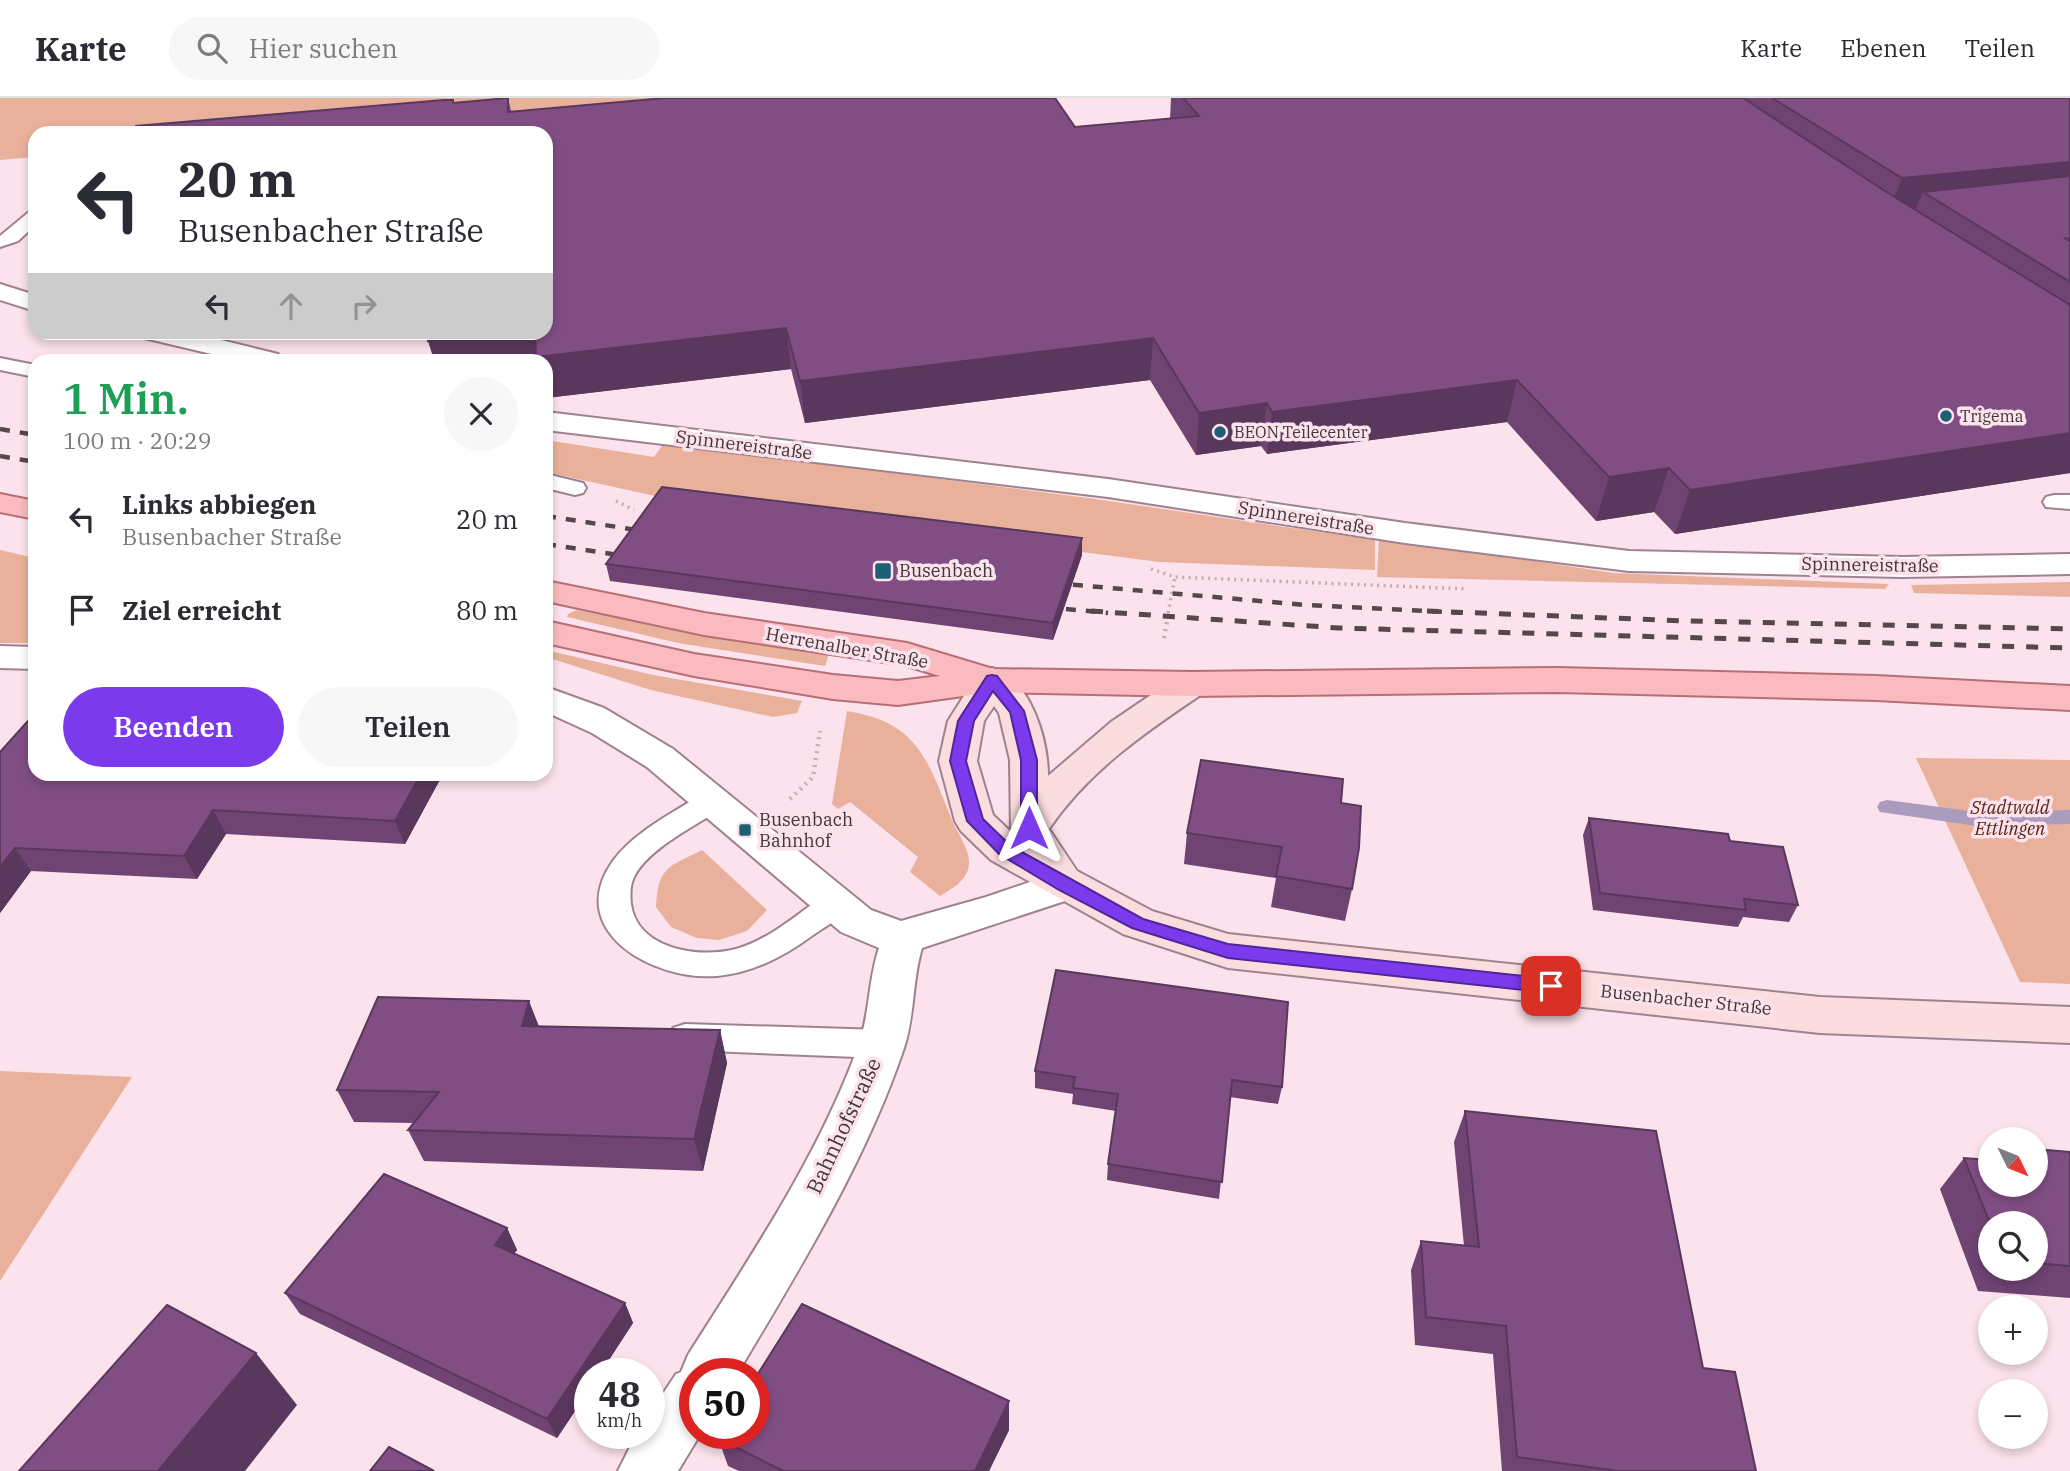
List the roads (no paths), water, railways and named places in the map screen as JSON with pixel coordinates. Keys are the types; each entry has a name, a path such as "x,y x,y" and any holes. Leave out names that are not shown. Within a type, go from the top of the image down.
{"main road":[{"path":"0,503 28,509"},
{"name":"Herrenalber Straße","path":"553,592 704,624 907,654 992,680"},
{"name":"Herrenalber Straße","path":"553,634 694,665 833,687 898,692 992,680"},
{"path":"992,680 1192,684 1557,680 1876,688 2070,698"},
{"name":"Busenbacher Straße","path":"1065,885 1038,847 1029,828 1029,760 1017,711 992,680 966,721 958,761 975,821 1005,850 1065,885 1138,923 1228,951 1820,1015 2070,1026"},
{"path":"1029,828 1062,782 1132,723 1192,684"}],"street":[{"path":"0,292 28,301"},
{"path":"186,340 243,354"},
{"name":"Spinnereistraße","path":"553,422 1108,488 1405,533 1629,561 1902,567 2070,564"},
{"path":"0,657 28,659"},
{"path":"553,702 603,721 633,738 856,921 904,939 924,929 992,911 1065,885"},
{"name":"Bahnhofstraße","path":"717,1358 782,1254 849,1125 882,1044 897,956 904,939"},
{"path":"646,1471 679,1418"}],"lane":[{"path":"0,242 12,237 28,222"},
{"path":"0,365 28,370"},
{"path":"553,483 575,488"},
{"path":"712,801 634,856 621,871 615,891 615,908 621,925 634,941 656,955 677,962 706,965 732,962 762,951 794,933 834,904"},
{"path":"661,1037 882,1044"}],"waterway":[{"path":"1887,807 1977,819 2070,817"}],"railway":[{"path":"0,429 28,434"},
{"path":"0,456 28,461"},
{"path":"553,517 650,532"},
{"path":"553,545 632,557"},
{"path":"1053,583 1306,605 1429,611"},
{"path":"1046,607 1108,613"},
{"path":"1091,611 1339,628 2070,648"},
{"path":"1429,611 1688,621 2070,629"},
{"path":"1429,611 1468,613"}],"place":[{"name":"Trigema","path":"1946,416"},
{"name":"BEON Teilecenter","path":"1220,432"},
{"name":"Busenbach","path":"883,571"},
{"name":"Busenbach Bahnhof","path":"745,830"}],"park label":[{"name":"Stadtwald Ettlingen","path":"2010,818"}]}
